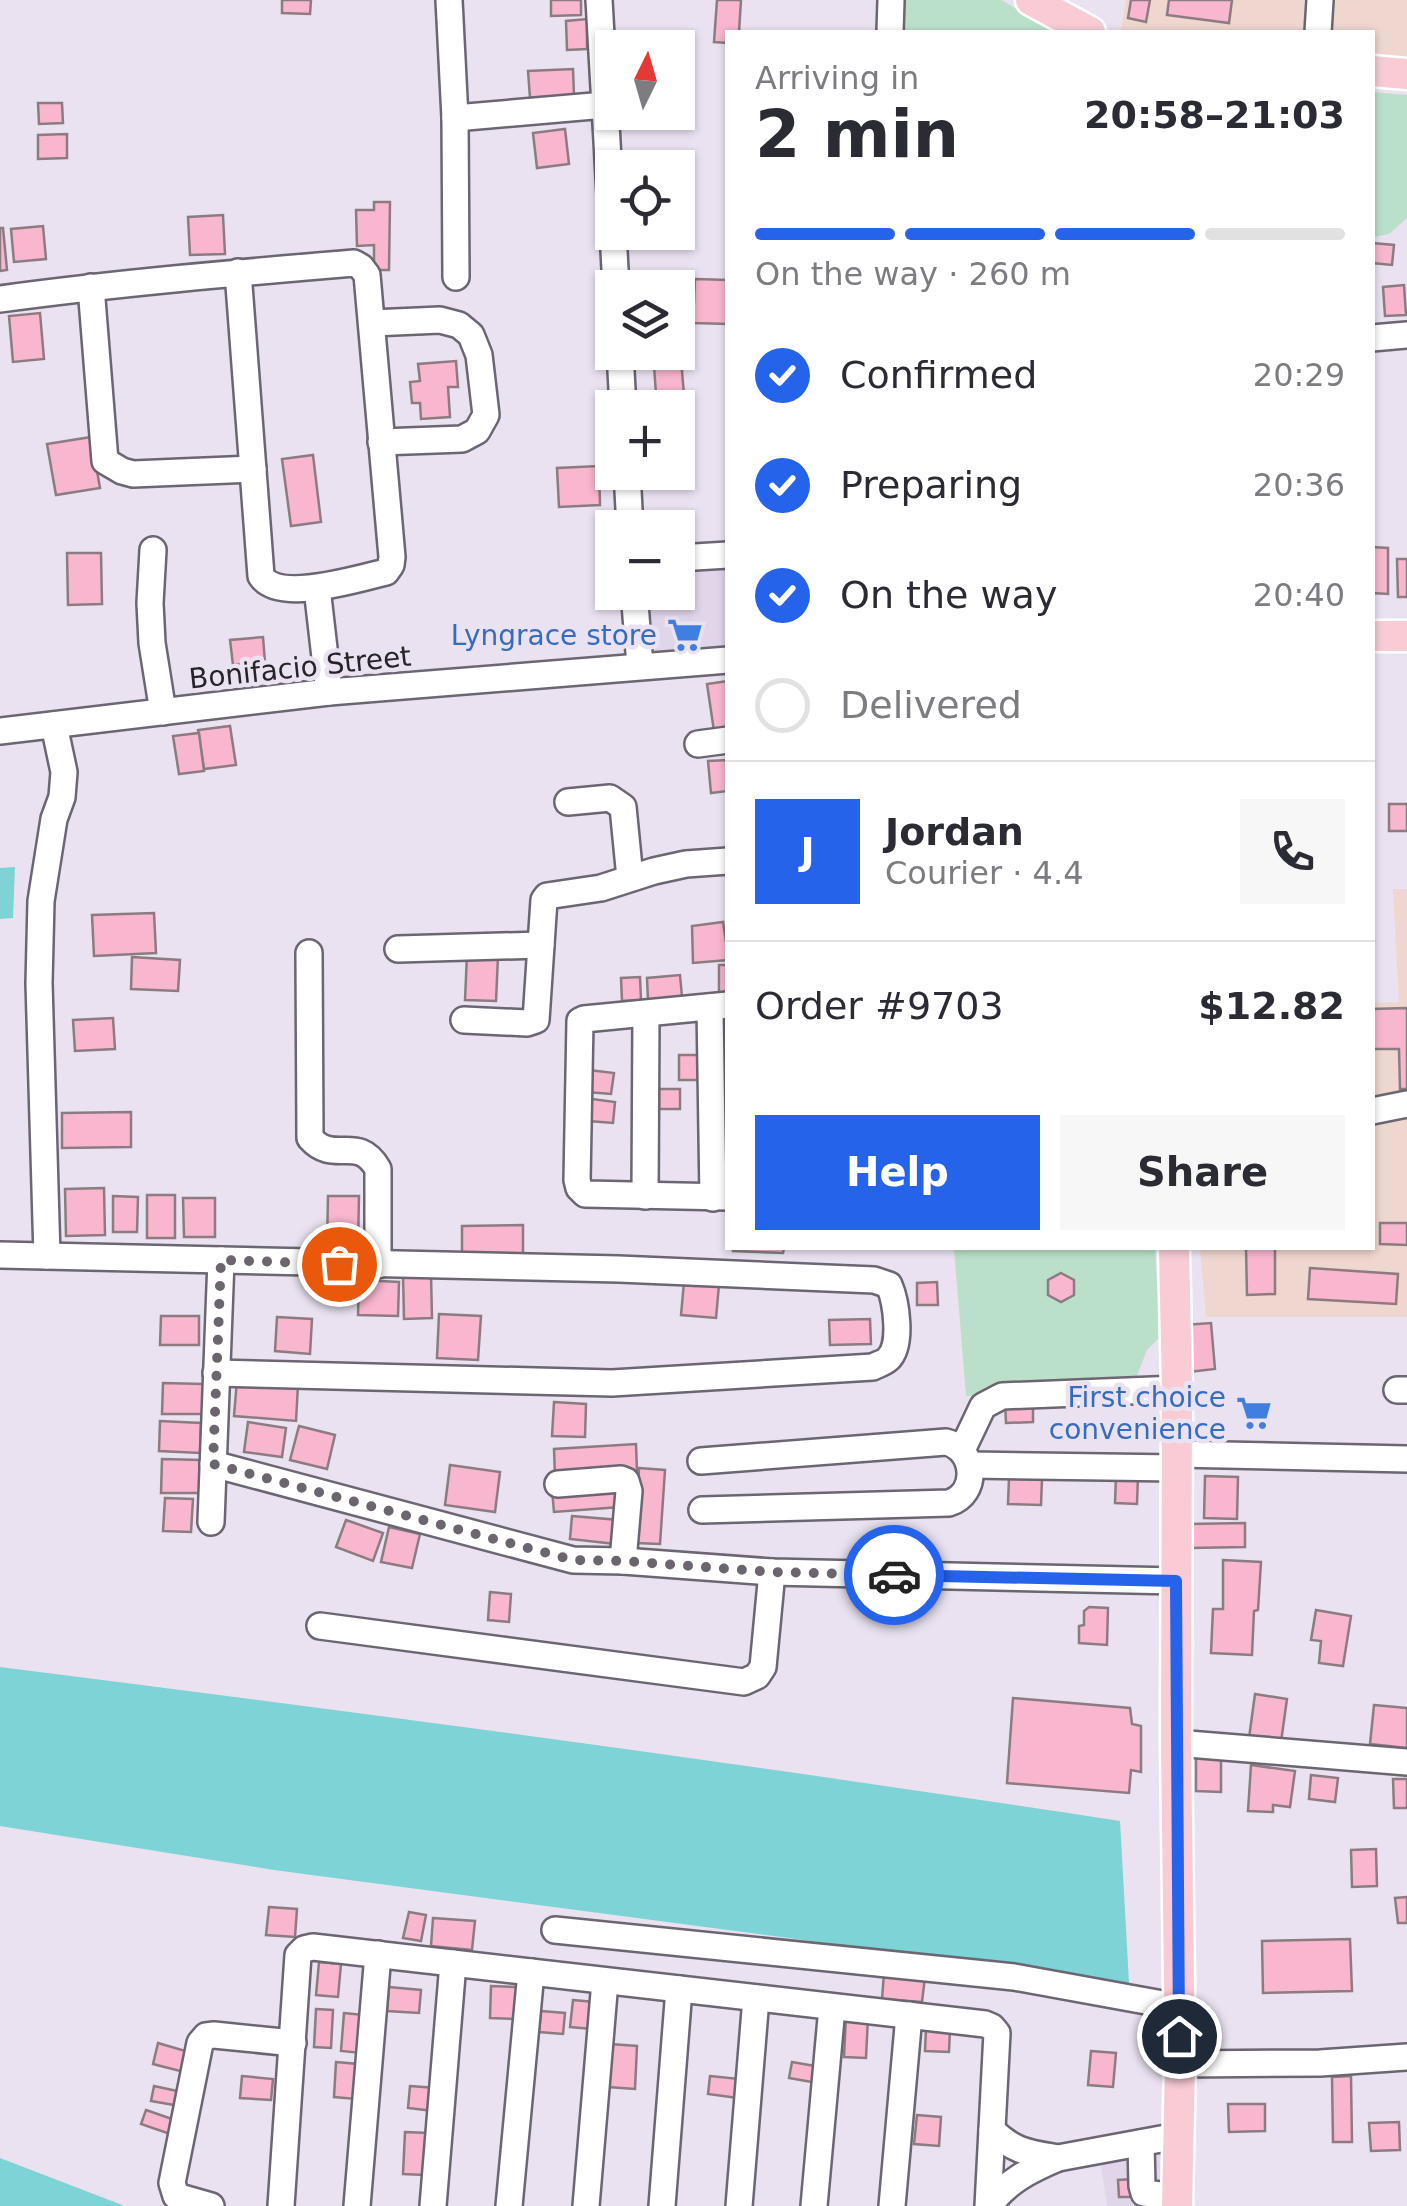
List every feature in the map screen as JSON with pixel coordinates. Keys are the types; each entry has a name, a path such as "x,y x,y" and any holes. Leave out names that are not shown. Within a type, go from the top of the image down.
{"main road":[{"path":"1031,0 1086,30"},
{"path":"1375,71 1407,74"},
{"path":"1375,636 1407,636"},
{"path":"1174,1250 1180,2064 1177,2201"}],"street":[{"path":"449,0 455,118 456,277"},
{"path":"599,0 601,30"},
{"path":"890,30 891,0"},
{"path":"1318,30 1320,0"},
{"path":"455,118 595,107"},
{"path":"0,299 238,272 354,263 361,267 367,274 382,442 391,564 386,572 317,588 275,588 262,576 238,272"},
{"path":"91,287 105,461 133,474 253,469"},
{"path":"372,322 440,320 459,325 471,335 479,356 486,415 477,431 462,438 382,442"},
{"path":"1375,338 1407,335"},
{"path":"153,550 152,644 163,712"},
{"path":"695,557 725,554"},
{"path":"317,588 329,692"},
{"path":"635,610 640,666"},
{"name":"Bonifacio Street","path":"0,731 329,692 725,660"},
{"path":"47,1256 39,983 42,901 64,772 54,725"},
{"path":"698,744 725,740"},
{"path":"568,802 610,798 623,807 630,878"},
{"path":"464,1020 536,1020 547,896 601,888 686,864 725,860"},
{"path":"398,949 541,945"},
{"path":"309,954 310,1138 328,1152 358,1150 370,1156 378,1169 378,1265"},
{"path":"718,1006 720,1198 585,1194 579,1188 580,1022 584,1018 646,1014 718,1006"},
{"path":"646,1014 646,1196"},
{"path":"1375,1109 1407,1104"},
{"path":"0,1255 620,1269 874,1280 889,1285 895,1300 896,1346 888,1359 873,1367 612,1383 216,1372"},
{"path":"210,1522 221,1260"},
{"path":"702,1510 956,1502 969,1486 966,1457 983,1406 1002,1396 1177,1389"},
{"path":"701,1460 946,1442 953,1443 966,1457 1176,1461 1407,1459"},
{"path":"213,1464 573,1560 772,1572 1176,1581"},
{"path":"558,1484 626,1481 629,1491 623,1561"},
{"path":"320,1626 744,1682 758,1676 763,1667 772,1572"},
{"path":"1176,1744 1407,1762"},
{"path":"555,1930 1014,1977 1179,2007"},
{"path":"282,2206 298,1954 313,1947 985,2024 997,2033 988,2206"},
{"path":"357,2206 378,1954"},
{"path":"433,2206 453,1963"},
{"path":"509,2206 531,1972"},
{"path":"586,2206 605,1981"},
{"path":"662,2206 678,1989"},
{"path":"739,2206 756,1998"},
{"path":"814,2206 832,2007"},
{"path":"892,2206 909,2015"},
{"path":"211,2206 176,2196 172,2184 200,2043 206,2036 214,2035 292,2044"},
{"path":"1180,2064 1320,2063 1407,2057"},
{"path":"992,2130 1008,2146 1058,2158"},
{"path":"988,2206 1010,2183 1058,2158 1177,2136"},
{"path":"1141,2143 1144,2193 1177,2201"}],"shaded area":[{"path":"1126,0 1407,0 1407,57 1375,55 1375,30 1121,30"},
{"path":"725,545 725,648 655,655 651,610 695,610 695,548"},
{"path":"1393,889 1407,889 1407,1317 1206,1317 1200,1250 1375,1250 1375,1003 1399,1002"},
{"path":"1161,2146 1163,2204 1107,2206 1100,2159"}],"green space":[{"path":"896,0 1002,0 1050,30 895,30"},
{"path":"1375,92 1407,95 1407,218 1389,234 1375,237"},
{"path":"954,1250 1155,1250 1160,1337 1147,1350 1133,1386 966,1396"}],"water":[{"path":"15,867 13,918 0,919 0,868"},
{"path":"0,1667 561,1740 1120,1821 1129,1983 274,1870 0,1826"},
{"path":"0,2158 117,2203 124,2206 0,2206"}],"building":[{"path":"282,0 311,0 310,14 282,13"},
{"path":"551,0 581,0 581,15 551,16"},
{"path":"717,0 741,0 739,30 725,30 725,43 714,42"},
{"path":"1131,0 1150,0 1146,22 1128,18"},
{"path":"1169,0 1232,0 1229,23 1167,15"},
{"path":"587,19 587,49 567,50 566,21"},
{"path":"573,69 574,95 530,98 528,71"},
{"path":"38,103 62,103 63,123 39,124"},
{"path":"565,129 569,164 537,168 533,133"},
{"path":"67,134 67,158 38,159 38,135"},
{"path":"374,202 390,202 389,270 374,270 374,245 357,246 356,210 374,210"},
{"path":"223,215 225,254 190,255 188,217"},
{"path":"43,226 46,259 14,262 11,229"},
{"path":"0,228 7,270 0,271"},
{"path":"1375,243 1394,245 1392,265 1375,263"},
{"path":"695,279 725,280 725,324 695,323"},
{"path":"1404,285 1406,315 1385,316 1383,287"},
{"path":"40,313 44,359 13,362 9,316"},
{"path":"456,361 458,387 448,387 450,417 421,419 420,403 412,403 410,382 420,381 418,364"},
{"path":"654,370 682,370 684,390 656,390"},
{"path":"91,437 100,488 56,495 47,444"},
{"path":"313,455 321,522 291,526 282,459"},
{"path":"595,466 595,490 600,490 600,505 559,507 557,468"},
{"path":"1375,547 1388,548 1388,594 1375,593"},
{"path":"67,553 101,553 102,604 68,605"},
{"path":"1397,559 1407,559 1407,597 1398,597"},
{"path":"263,637 265,662 233,665 230,640"},
{"path":"725,681 725,729 714,731 707,684"},
{"path":"230,726 236,765 204,769 198,730"},
{"path":"199,733 204,771 179,774 173,736"},
{"path":"725,760 725,791 711,793 708,761"},
{"path":"1389,804 1407,804 1407,831 1389,831"},
{"path":"154,913 156,953 94,956 92,915"},
{"path":"723,922 725,960 693,963 692,926"},
{"path":"467,954 498,956 496,1001 465,1000"},
{"path":"132,957 180,960 178,991 131,989"},
{"path":"719,965 725,965 725,995 719,995"},
{"path":"680,975 682,997 648,1000 647,978"},
{"path":"640,977 641,1000 622,1001 621,978"},
{"path":"1407,1008 1407,1089 1400,1089 1399,1049 1375,1049 1375,1009"},
{"path":"113,1018 115,1049 75,1051 73,1020"},
{"path":"679,1055 706,1055 706,1080 679,1080"},
{"path":"589,1070 614,1073 611,1094 587,1092"},
{"path":"659,1089 680,1089 680,1109 659,1109"},
{"path":"592,1099 615,1102 613,1123 589,1121"},
{"path":"131,1112 131,1147 62,1148 62,1113"},
{"path":"104,1188 105,1235 66,1236 65,1189"},
{"path":"147,1195 175,1195 175,1238 147,1238"},
{"path":"113,1196 138,1197 137,1232 113,1232"},
{"path":"328,1196 359,1196 358,1246 327,1246"},
{"path":"183,1198 215,1198 215,1237 184,1237"},
{"path":"1380,1223 1407,1223 1407,1245 1380,1244"},
{"path":"523,1225 523,1256 462,1256 462,1226"},
{"path":"733,1250 784,1250 783,1253"},
{"path":"1246,1250 1275,1250 1275,1294 1247,1295"},
{"path":"1310,1268 1398,1274 1396,1304 1308,1299"},
{"path":"1061,1273 1074,1280 1074,1295 1061,1302 1048,1295 1048,1280"},
{"path":"431,1274 432,1318 404,1319 403,1275"},
{"path":"359,1280 399,1282 398,1316 358,1315"},
{"path":"684,1282 719,1285 716,1318 681,1315"},
{"path":"937,1282 938,1305 917,1305 917,1283"},
{"path":"439,1314 481,1316 478,1360 437,1358"},
{"path":"161,1316 199,1316 199,1345 160,1345"},
{"path":"277,1317 312,1319 310,1354 275,1351"},
{"path":"870,1319 871,1344 830,1345 829,1320"},
{"path":"1211,1323 1215,1369 1188,1372 1184,1325"},
{"path":"237,1380 298,1385 296,1421 234,1416"},
{"path":"163,1383 203,1384 203,1414 162,1414"},
{"path":"1033,1399 1033,1422 1006,1423 1005,1400"},
{"path":"554,1402 586,1404 585,1437 552,1436"},
{"path":"160,1421 201,1423 200,1453 159,1451"},
{"path":"248,1422 286,1428 282,1457 244,1452"},
{"path":"299,1426 335,1435 327,1469 290,1460"},
{"path":"636,1444 637,1471 555,1476 554,1449"},
{"path":"162,1459 201,1460 201,1493 161,1493"},
{"path":"450,1465 500,1472 495,1512 445,1505"},
{"path":"639,1468 665,1470 660,1544 635,1543"},
{"path":"1116,1475 1138,1476 1137,1504 1115,1503"},
{"path":"1205,1476 1238,1477 1237,1519 1204,1518"},
{"path":"1009,1478 1042,1479 1041,1505 1008,1504"},
{"path":"619,1485 620,1507 554,1512 552,1490"},
{"path":"165,1498 193,1499 191,1532 163,1531"},
{"path":"572,1516 619,1520 616,1544 570,1539"},
{"path":"346,1520 383,1533 373,1561 336,1547"},
{"path":"1245,1523 1245,1547 1189,1548 1189,1524"},
{"path":"389,1527 420,1534 412,1568 381,1562"},
{"path":"1223,1560 1261,1562 1252,1655 1211,1653 1213,1609 1223,1609"},
{"path":"490,1592 511,1594 509,1622 488,1620"},
{"path":"1089,1607 1108,1608 1107,1645 1079,1643 1079,1626 1084,1625 1084,1611"},
{"path":"1316,1610 1351,1616 1343,1666 1319,1663 1321,1641 1311,1640"},
{"path":"1255,1694 1287,1699 1281,1742 1249,1738"},
{"path":"1013,1698 1130,1708 1132,1724 1141,1726 1141,1772 1131,1770 1129,1793 1007,1783"},
{"path":"1374,1705 1407,1708 1407,1748 1370,1744"},
{"path":"1196,1752 1221,1752 1221,1792 1196,1791"},
{"path":"1251,1765 1295,1771 1290,1807 1273,1805 1273,1812 1248,1811"},
{"path":"1311,1775 1338,1778 1335,1802 1309,1799"},
{"path":"1393,1779 1407,1779 1407,1808 1394,1808"},
{"path":"1376,1849 1377,1886 1352,1887 1351,1850"},
{"path":"1407,1897 1407,1923 1398,1923 1395,1898"},
{"path":"269,1907 297,1909 295,1937 266,1935"},
{"path":"409,1912 426,1915 421,1941 403,1938"},
{"path":"433,1918 475,1921 472,1950 431,1946"},
{"path":"1350,1939 1352,1991 1263,1993 1262,1941"},
{"path":"319,1962 341,1964 338,1997 316,1995"},
{"path":"884,1973 925,1977 922,2002 882,1999"},
{"path":"491,1986 517,1987 516,2019 490,2018"},
{"path":"389,1987 421,1990 419,2013 387,2011"},
{"path":"573,2000 594,2002 592,2029 570,2027"},
{"path":"316,2009 333,2010 331,2048 314,2047"},
{"path":"541,2011 565,2013 563,2034 539,2032"},
{"path":"344,2013 364,2015 361,2053 341,2051"},
{"path":"846,2016 868,2017 866,2058 844,2057"},
{"path":"926,2028 950,2029 949,2052 925,2051"},
{"path":"158,2043 189,2052 184,2072 153,2064"},
{"path":"610,2044 637,2046 635,2089 608,2087"},
{"path":"1091,2051 1116,2053 1113,2087 1088,2085"},
{"path":"336,2062 358,2064 356,2099 334,2097"},
{"path":"792,2062 815,2066 812,2082 789,2078"},
{"path":"242,2076 273,2079 271,2100 240,2098"},
{"path":"710,2076 740,2079 738,2098 708,2094"},
{"path":"1351,2076 1352,2142 1333,2142 1332,2077"},
{"path":"154,2086 177,2091 174,2105 151,2101"},
{"path":"410,2086 436,2088 434,2111 408,2108"},
{"path":"1228,2104 1265,2104 1265,2131 1229,2132"},
{"path":"146,2110 175,2120 170,2134 141,2124"},
{"path":"917,2115 941,2117 939,2146 914,2144"},
{"path":"1399,2122 1400,2150 1371,2151 1369,2123"},
{"path":"405,2132 428,2133 425,2175 403,2174"},
{"path":"1133,2179 1134,2197 1119,2197 1118,2180"}],"way so far":[{"path":"339,1264 221,1260 213,1464 573,1560 894,1575"}],"place":[{"name":"Lyngrace store","path":"685,635"},
{"name":"First choice convenience","path":"1254,1413"}],"route":[{"path":"894,1575 1176,1581 1179,2036"}]}
